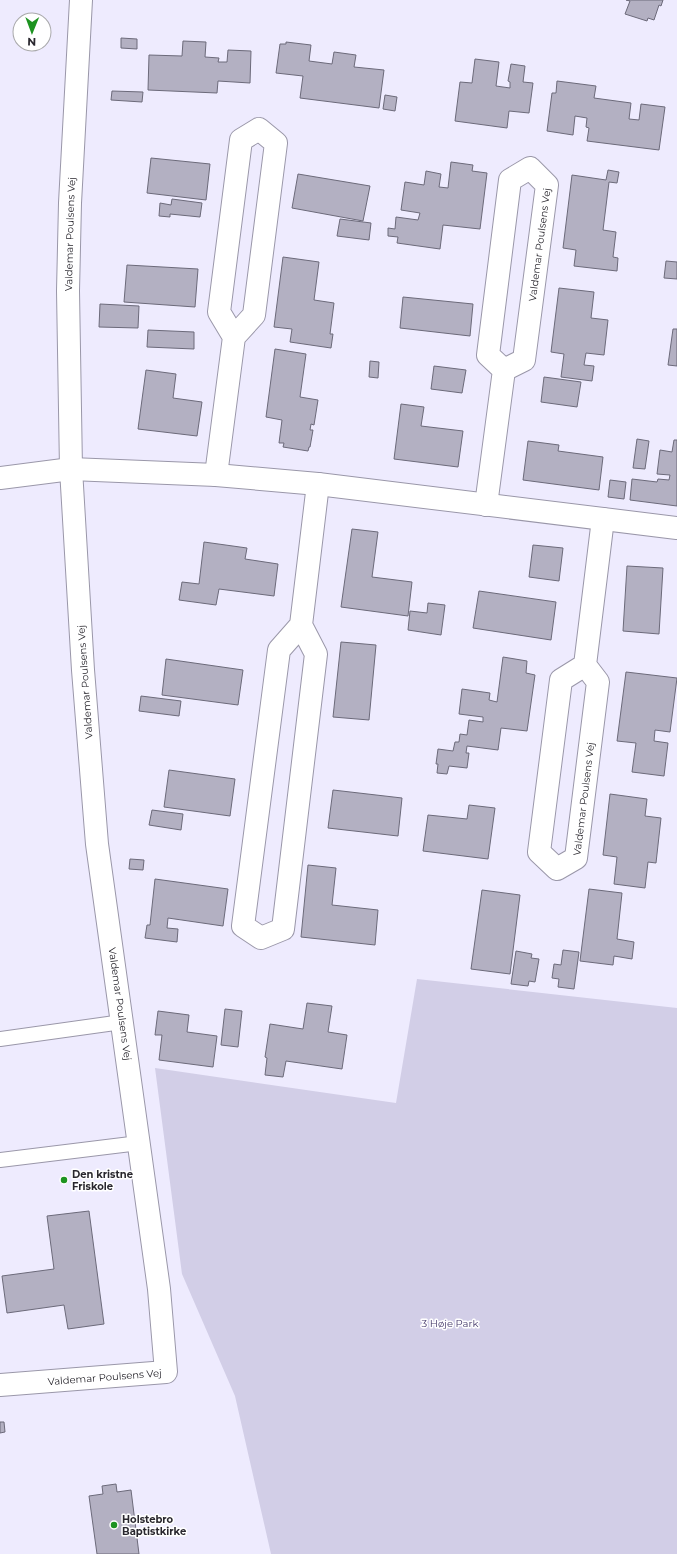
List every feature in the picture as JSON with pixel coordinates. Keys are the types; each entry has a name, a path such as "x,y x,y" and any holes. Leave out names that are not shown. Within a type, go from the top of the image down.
{"street":[{"name":"Valdemar Poulsens Vej","path":"0,1385 166,1372 159,1289 97,844 83,670 71,469 68,291 70,203 81,0"},
{"path":"216,475 234,337 254,315 276,143 259,129 241,140 219,312 234,337"},
{"name":"Valdemar Poulsens Vej","path":"530,168 547,185 524,360 504,370 488,355 510,180 530,168"},
{"path":"486,505 504,370"},
{"path":"0,478 71,469 216,475 318,484 677,528"},
{"path":"301,625 279,650 242,926 261,938 282,929 316,654 301,625 318,484"},
{"path":"585,665 603,519"},
{"name":"Valdemar Poulsens Vej","path":"585,665 598,682 576,858 557,869 539,852 561,680 585,665"}],"lane":[{"path":"0,1039 122,1022"},
{"path":"0,1160 139,1143"}],"green space":[{"name":"3 Høje Park","path":"417,979 677,1008 677,1554 271,1554 235,1396 182,1274 155,1068 396,1103"}],"building":[{"path":"626,0 663,0 661,6 659,5 654,20 648,18 647,21 625,14 630,1"},
{"path":"121,38 137,39 137,49 121,48"},
{"path":"183,41 206,42 205,57 219,58 218,62 227,62 228,50 251,51 250,83 218,81 217,93 148,90 149,55 182,56"},
{"path":"286,42 311,45 309,61 332,64 334,52 356,55 354,67 384,70 379,108 300,98 303,76 276,73 280,44 286,44"},
{"path":"475,59 499,62 496,86 510,88 510,82 508,81 511,64 525,66 523,82 533,83 529,113 509,111 507,128 455,121 460,82 472,83"},
{"path":"557,81 596,86 594,98 631,103 629,119 639,120 641,104 665,107 659,150 587,141 589,128 586,127 587,118 575,116 573,135 547,131 552,93 556,93"},
{"path":"112,91 143,92 142,102 111,100"},
{"path":"385,95 397,97 395,111 383,109"},
{"path":"151,158 210,164 206,200 147,193"},
{"path":"451,162 473,165 472,171 487,173 480,229 443,225 440,249 397,243 398,237 388,236 388,228 395,229 396,217 418,220 420,213 401,210 405,182 424,185 426,171 441,174 439,187 448,188"},
{"path":"608,170 619,172 617,183 609,182 603,230 616,232 613,257 618,258 617,271 574,266 576,250 563,248 572,175 606,180"},
{"path":"298,174 370,186 363,221 292,208"},
{"path":"172,199 202,203 200,217 170,214 170,217 159,216 160,203 171,205"},
{"path":"340,219 371,223 369,240 337,236"},
{"path":"283,257 319,262 314,300 334,303 330,334 333,334 331,348 290,342 292,329 274,327"},
{"path":"666,261 677,262 677,279 664,278"},
{"path":"127,265 198,269 195,307 124,302"},
{"path":"559,288 594,292 591,318 608,320 604,355 586,353 584,365 594,366 592,381 561,377 564,354 551,352"},
{"path":"403,297 473,304 470,336 400,328"},
{"path":"100,304 139,306 138,328 99,327"},
{"path":"673,329 677,329 677,366 668,365"},
{"path":"148,330 194,332 194,349 147,347"},
{"path":"275,349 306,354 300,397 318,400 314,425 311,424 310,430 313,430 308,451 283,447 284,443 279,443 282,420 266,417"},
{"path":"370,361 379,362 378,378 369,377"},
{"path":"434,366 466,370 462,393 431,389"},
{"path":"146,370 176,374 173,398 202,402 197,436 138,429"},
{"path":"544,377 581,382 577,407 541,402"},
{"path":"401,404 424,407 421,426 463,431 458,467 394,459"},
{"path":"637,439 649,441 645,469 633,468"},
{"path":"674,440 677,440 677,506 630,500 632,479 657,482 658,479 669,480 670,475 657,474 660,450 672,452"},
{"path":"528,441 559,445 558,451 603,457 599,490 523,480"},
{"path":"610,480 626,482 624,499 608,497"},
{"path":"352,529 378,532 372,577 412,582 408,616 341,607"},
{"path":"204,542 247,548 245,559 278,564 274,596 219,589 216,605 179,600 182,582 199,584"},
{"path":"533,545 563,548 559,581 529,577"},
{"path":"627,566 663,568 659,634 623,631"},
{"path":"479,591 556,602 551,640 473,628"},
{"path":"428,603 445,605 441,635 408,630 410,611 427,613"},
{"path":"341,642 376,645 369,720 333,717"},
{"path":"503,657 527,661 526,673 535,675 527,731 501,728 498,750 467,746 466,753 469,753 467,768 449,766 447,774 437,773 438,764 436,764 438,749 453,751 455,742 459,742 460,734 467,735 469,720 483,722 483,717 459,714 462,689 490,693 489,700 497,702"},
{"path":"166,659 243,670 238,705 162,695"},
{"path":"626,672 677,678 670,732 655,730 654,741 668,743 664,776 632,772 636,743 617,741"},
{"path":"141,696 181,701 179,716 139,711"},
{"path":"169,770 235,779 230,816 164,807"},
{"path":"333,790 402,798 398,836 328,828"},
{"path":"610,794 647,799 645,816 661,818 656,863 648,862 645,888 614,884 617,857 603,855"},
{"path":"469,805 495,808 488,859 423,851 428,815 467,819"},
{"path":"152,810 183,814 181,830 149,825"},
{"path":"130,859 144,860 143,870 129,869"},
{"path":"308,865 336,868 332,905 378,910 375,945 301,937"},
{"path":"155,879 228,889 223,926 168,918 167,928 178,929 177,942 145,938 147,925 150,925"},
{"path":"589,889 622,893 617,939 634,942 632,959 614,956 613,965 580,961"},
{"path":"482,890 520,895 510,974 471,969"},
{"path":"563,950 579,952 574,989 558,987 559,979 552,978 554,964 561,965"},
{"path":"516,951 532,954 531,958 539,959 535,982 529,981 528,986 511,984"},
{"path":"307,1003 332,1006 328,1032 347,1035 342,1069 286,1061 283,1077 265,1075 267,1058 265,1057 270,1024 303,1029"},
{"path":"225,1009 242,1011 238,1047 221,1045"},
{"path":"158,1011 189,1015 187,1032 217,1036 213,1067 159,1060 162,1035 155,1035"},
{"path":"89,1211 104,1324 68,1329 64,1305 7,1313 2,1276 54,1269 47,1216"},
{"path":"0,1422 4,1422 5,1432 0,1433"},
{"name":"Holstebro Baptistkirke","path":"116,1484 117,1492 131,1490 139,1554 97,1554 89,1496 103,1494 102,1486"}],"place":[{"name":"Den kristne Friskole","path":"64,1180"},
{"name":"Holstebro Baptistkirke","path":"114,1525"}]}
